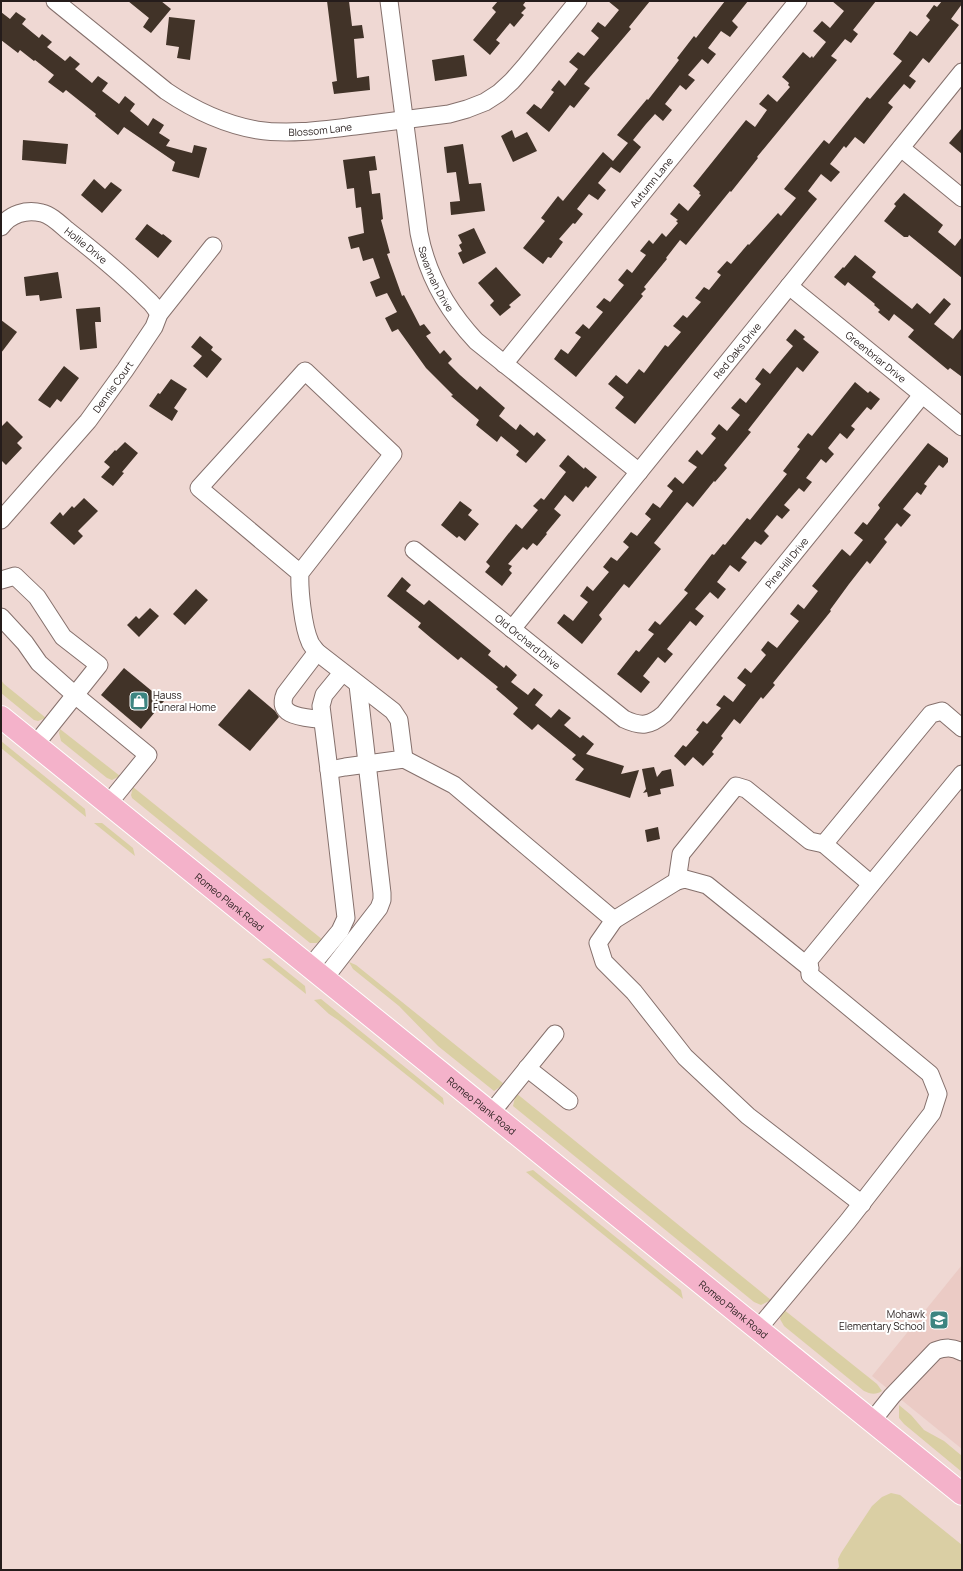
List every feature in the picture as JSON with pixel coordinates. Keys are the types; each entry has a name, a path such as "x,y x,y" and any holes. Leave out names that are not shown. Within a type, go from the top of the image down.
{"main road":[{"name":"Romeo Plank Road","path":"1,718 962,1494"}],"street":[{"name":"Blossom Lane","path":"55,1 166,91 201,112 219,120 258,130 278,132 320,130 449,114 485,102 500,93 526,66 578,1"},
{"name":"Savannah Drive","path":"389,1 403,119 419,233 422,251 430,272 450,309 462,326 476,341 639,472"},
{"name":"Autumn Lane","path":"504,364 798,1"},
{"name":"Red Oaks Drive","path":"512,629 962,72"},
{"path":"900,148 962,198"},
{"name":"Hollie Drive","path":"1,227 7,219 14,215 33,212 43,213 52,218 79,239 150,300 159,314"},
{"name":"Dennis Court","path":"1,520 88,421 154,327 159,314 213,246"},
{"name":"Greenbriar Drive","path":"789,286 962,427"},
{"path":"300,573 199,488 305,371 393,454 300,573 299,586 307,634 310,643 317,652 342,673 393,711 399,720 404,759"},
{"name":"Pine Hill Drive","path":"645,724 656,721 664,714 922,395"},
{"name":"Old Orchard Drive","path":"414,550 624,719 634,724 645,724"},
{"path":"1,580 15,576 37,597 63,637 99,665 35,745"},
{"path":"1,617 25,643 39,663 148,756 108,804"},
{"path":"317,652 285,694 282,701 283,707 287,712 294,715 322,720"},
{"path":"317,973 346,918 320,706 324,695 342,673"},
{"path":"317,973 365,926 379,908 382,900 358,685"},
{"path":"824,844 931,714 942,711 962,728"},
{"path":"329,770 404,759 454,785 614,920"},
{"path":"758,1329 862,1204 932,1113 938,1094 930,1074 810,975 810,960 962,774"},
{"path":"677,881 681,854 736,786 746,789 810,841 824,844 871,884"},
{"path":"810,968 708,885 685,879 677,881 614,920 598,943 604,962 634,992 685,1057 748,1116 862,1204"},
{"path":"346,918 365,926"},
{"path":"491,1113 554,1034"},
{"path":"527,1068 569,1101"},
{"path":"872,1421 892,1396 935,1351 944,1348 954,1348 962,1352"}],"shaded area":[{"path":"1,680 46,718 38,721 34,720 1,693"},
{"path":"60,729 120,776 112,780 107,778 61,741 59,733"},
{"path":"1,741 85,809 86,817 1,748"},
{"path":"133,787 323,940 317,943 310,943 132,798 131,795"},
{"path":"94,823 102,823 133,848 135,856"},
{"path":"270,958 305,986 306,994 262,959"},
{"path":"349,962 356,965 504,1084 494,1091 438,1046 399,1006 353,969"},
{"path":"321,999 443,1098 444,1105 329,1014 314,1000"},
{"path":"516,1093 771,1300 761,1305 754,1302 513,1106"},
{"path":"533,1170 681,1290 683,1299 526,1172"},
{"name":"Mohawk Elementary School","path":"962,1265 962,1449 872,1376"},
{"path":"783,1309 877,1384 882,1391 873,1394 864,1391 784,1326 780,1319"},
{"path":"899,1405 911,1415 924,1430 944,1441 962,1456 962,1472 904,1424 899,1418"},
{"path":"891,1493 900,1495 962,1545 962,1570 836,1570 839,1567 838,1559 841,1553 872,1506 882,1497"}],"building":[{"path":"128,1 161,1 171,9 151,33 143,27 149,18"},
{"path":"327,1 349,1 352,26 362,25 364,38 354,39 357,78 369,76 370,90 334,94 332,82 337,81"},
{"path":"498,1 526,1 523,5 526,8 521,13 524,15 514,27 510,23 496,40 500,43 490,55 473,40 496,12 492,8"},
{"path":"608,1 650,1 629,27 631,29 584,84 590,88 574,108 570,105 549,132 526,113 534,104 541,109 554,92 551,90 559,80 565,86 578,69 569,62 578,52 584,56 599,38 591,31 598,22 605,27 619,10"},
{"path":"725,1 748,1 732,21 738,27 730,37 721,31 708,48 716,54 708,64 702,59 688,75 695,80 686,90 680,85 665,104 672,110 663,121 655,114 646,124 633,140 641,147 620,173 611,167 598,183 606,190 598,200 589,194 577,209 583,214 559,239 563,242 551,258 548,257 543,264 523,248 545,221 541,218 558,196 563,201 603,152 613,161 628,143 617,135 647,99 648,100 679,60 677,58 694,36 696,38"},
{"path":"832,1 876,1 853,30 858,34 851,43 845,39 831,56 837,60 757,157 758,158 731,192 730,191 686,245 680,240 666,258 667,259 644,287 646,289 641,294 643,296 576,377 554,359 561,349 568,354 581,337 575,333 583,324 589,329 603,312 596,307 604,298 610,302 624,285 618,280 627,269 632,273 646,255 640,251 649,240 653,244 662,233 666,237 678,223 676,221 678,220 670,214 679,203 688,211 701,195 699,194 700,192 693,186 746,120 755,127 767,110 759,104 768,94 777,102 790,87 788,85 789,83 782,77 803,52 810,58 812,56 813,58 826,42 813,31 822,21 830,28 844,11"},
{"path":"942,1 962,1 962,4 951,19 959,25 929,63 923,58 909,76 916,81 910,89 904,84 888,103 893,107 864,144 855,137 846,148 844,146 830,164 840,172 831,182 821,174 808,191 817,199 635,424 615,408 624,397 608,384 616,375 627,384 639,369 644,373 665,345 668,347 681,332 673,326 683,315 687,318 701,302 695,298 704,287 709,290 721,275 717,272 727,261 731,264 778,213 781,216 796,198 784,189 824,140 829,144 867,97 870,99 902,61 893,54 910,31 917,36 930,20 926,16 934,5 937,7"},
{"path":"1,12 10,19 16,12 26,19 22,24 39,38 42,34 52,42 47,47 65,61 70,56 80,64 75,69 92,83 98,76 108,83 102,91 119,104 125,96 135,104 130,111 148,126 153,118 164,125 159,133 170,140 166,146 192,153 194,145 207,148 199,178 172,171 175,162 124,127 118,135 95,116 96,114 66,90 63,93 48,82 54,75 20,50 18,53 1,40"},
{"path":"169,17 195,20 190,60 177,58 179,47 166,45"},
{"path":"464,55 467,76 435,81 432,60"},
{"path":"962,128 962,154 949,143"},
{"path":"512,130 515,138 527,132 537,151 513,162 501,136"},
{"path":"23,140 68,144 66,164 22,160"},
{"path":"463,144 469,184 481,183 485,211 451,215 450,202 460,201 456,172 447,173 444,147"},
{"path":"375,156 377,170 369,171 372,194 380,193 383,219 381,220 390,253 387,254 402,296 404,295 420,326 424,324 431,333 426,336 440,354 444,350 452,359 448,363 477,390 480,386 505,408 499,416 516,430 520,424 534,436 537,432 546,440 526,463 516,455 519,451 501,436 497,442 476,425 479,420 451,396 453,395 426,368 398,329 392,332 385,318 397,312 387,293 376,297 370,282 380,278 373,258 363,261 359,247 351,249 348,237 364,233 361,207 356,208 354,188 347,189 343,160"},
{"path":"94,179 105,189 111,182 122,190 102,213 81,195"},
{"path":"904,193 943,225 938,232 955,246 962,237 962,278 909,235 908,237 904,237 884,221 896,206 894,204"},
{"path":"147,224 172,241 158,258 135,239"},
{"path":"474,228 486,253 463,264 458,253 462,251 459,245 462,243 458,235"},
{"path":"855,255 876,272 872,277 912,309 917,303 930,314 944,298 951,304 934,324 953,339 962,328 962,377 950,368 948,370 908,337 914,330 894,314 889,321 878,312 880,310 874,305 875,304 848,282 845,286 834,277"},
{"path":"496,267 521,295 509,305 511,307 500,316 490,305 494,301 478,283"},
{"path":"58,272 62,298 40,301 39,295 26,296 24,277"},
{"path":"100,307 101,322 95,322 97,348 80,350 76,309"},
{"path":"1,320 17,332 1,353"},
{"path":"795,329 805,337 803,339 819,352 803,372 797,367 748,430 751,432 724,465 727,468 715,482 714,481 693,507 687,502 654,543 661,549 629,588 624,584 599,615 602,619 582,644 557,623 564,614 573,621 588,602 580,596 587,586 593,591 609,572 603,567 611,557 617,561 629,547 623,542 631,532 637,536 651,519 645,514 653,503 660,508 673,491 667,486 675,477 683,484 697,467 688,461 697,450 702,455 716,438 711,434 719,424 727,431 740,415 731,408 740,398 746,403 761,384 755,379 763,368 770,374 793,346 786,340"},
{"path":"200,336 213,347 211,350 222,359 207,378 193,366 202,356 191,347"},
{"path":"64,366 79,378 61,402 57,399 50,408 38,400"},
{"path":"171,379 187,389 174,408 178,411 172,421 149,406 158,393 160,394"},
{"path":"855,382 868,393 870,391 880,399 871,410 867,407 851,426 855,429 847,439 840,433 828,448 834,454 826,463 821,459 806,478 812,482 804,492 799,488 784,505 790,510 782,519 777,515 764,531 769,536 761,545 755,541 741,558 747,562 739,572 730,565 717,582 726,589 718,599 710,592 695,609 704,616 696,626 690,621 667,649 673,654 665,663 658,657 643,676 650,682 641,693 617,674 636,650 639,652 654,634 648,630 655,621 660,625 688,593 684,590 712,554 714,555 723,544 725,545 747,518 750,520 787,474 783,471 800,449 797,447 808,433 812,436"},
{"path":"7,421 23,437 17,443 22,448 6,465 1,460 1,427"},
{"path":"125,442 138,453 122,472 124,473 113,486 101,477 110,467 104,462"},
{"path":"928,443 948,458 948,462 943,468 939,465 924,484 927,486 921,495 917,492 903,509 911,515 901,527 897,523 884,539 887,542 870,564 867,561 830,610 831,611 773,683 775,685 763,699 761,697 740,724 734,719 721,736 723,738 712,752 714,754 703,766 693,757 685,766 674,756 683,745 686,747 699,732 696,730 703,721 707,724 721,708 716,705 724,695 733,702 746,685 737,678 745,668 751,673 766,655 761,650 768,641 777,648 799,621 790,614 798,604 804,609 818,591 812,586 842,549 850,556 863,540 854,533 863,522 867,525 880,508 878,505"},
{"path":"568,455 584,469 585,467 597,477 588,488 586,486 573,502 565,495 554,509 561,515 537,546 533,543 527,550 523,547 508,564 512,566 509,570 512,573 502,586 485,572 490,566 486,562 516,524 522,529 538,510 533,506 541,498 544,500 566,472 559,466"},
{"path":"84,498 98,511 78,531 83,536 74,545 50,523 60,512 63,516 72,506 74,508"},
{"path":"460,501 472,510 468,515 479,524 465,541 459,536 457,538 441,525"},
{"path":"402,577 411,585 406,591 424,605 429,600 491,651 488,655 504,668 506,665 517,675 511,682 528,695 534,688 543,695 535,705 551,718 559,709 571,718 564,725 580,738 583,735 594,744 586,754 624,766 621,774 639,770 630,798 575,780 584,769 572,759 576,755 538,724 532,730 513,714 518,708 496,689 498,687 461,657 458,660 431,638 418,627 421,623 387,596"},
{"path":"196,589 208,600 185,625 173,614"},
{"path":"150,608 159,616 139,637 127,625 136,616 139,619"},
{"path":"124,668 164,701 141,729 101,695"},
{"path":"249,689 275,711 279,717 250,751 218,725"},
{"path":"654,767 657,777 662,771 671,769 674,786 660,789 661,794 648,797 647,792 643,793 646,789 642,769"},
{"path":"658,827 660,839 647,842 645,830"}],"place":[{"name":"Hauss Funeral Home","path":"139,701"},
{"name":"Mohawk Elementary School","path":"939,1320"}]}
